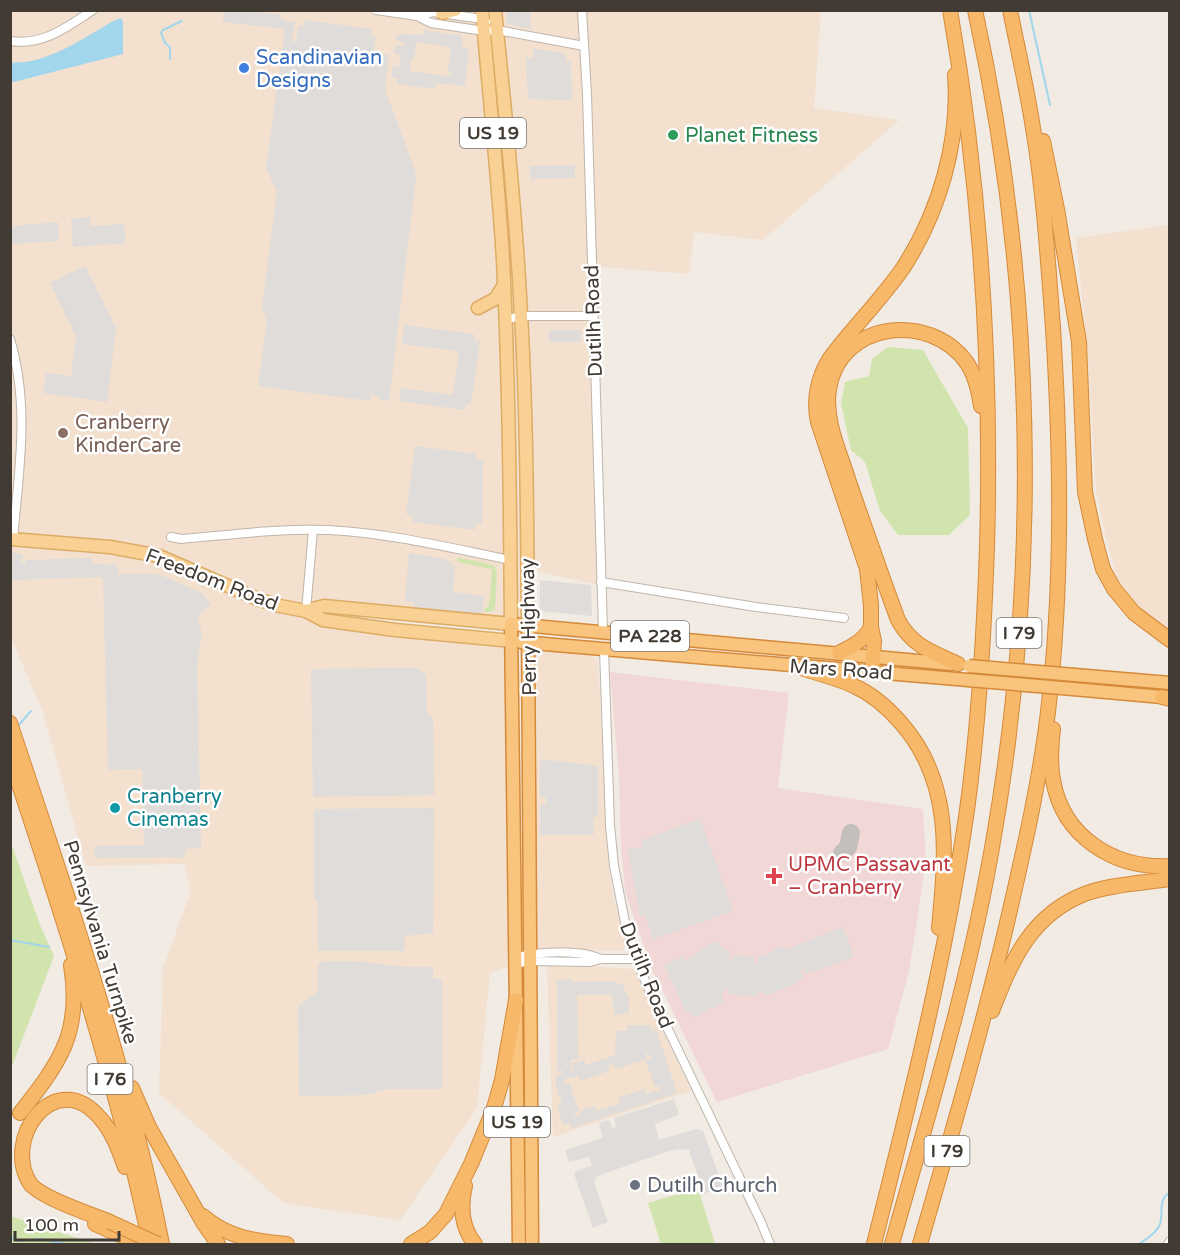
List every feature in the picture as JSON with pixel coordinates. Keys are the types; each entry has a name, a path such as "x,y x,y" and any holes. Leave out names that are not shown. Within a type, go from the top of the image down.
{"highway":[{"path":"874,1245 944,948 957,873 975,738 985,603 988,495 987,386 981,269 964,89 950,10"},
{"path":"872,671 874,641 867,569 818,422 816,400 824,368 902,270 920,239 938,195 952,137 954,113 955,86 950,10"},
{"name":"I 79","path":"892,1245 954,1021 978,920 1005,768 1020,626 1025,458 1018,308 1010,225 994,105 975,10"},
{"path":"1012,10 1057,208 1078,342 1085,492 1095,539 1103,569 1114,588 1134,613 1170,640"},
{"name":"I 79","path":"920,1245 974,1058 1031,812 1048,714 1055,627 1059,483 1058,414 1048,251 1033,129 1012,10"},
{"path":"963,665 917,644 905,634 898,620 830,422 829,389 836,367 843,357 872,335 898,329 931,334 957,351 969,365 978,390 983,419 988,495"},
{"name":"Freedom Road","path":"511,624 528,625"},
{"name":"Perry Highway","path":"511,624 519,1245"},
{"name":"Mars Road","path":"528,625 1170,683"},
{"name":"Perry Highway","path":"528,625 532,1245"},
{"path":"839,653 858,643 871,627"},
{"path":"1055,627 1057,690 1052,739 1052,772 1066,817 1083,838 1101,851 1122,861 1170,866"},
{"name":"Mars Road","path":"513,641 1167,698"},
{"path":"798,667 854,686 876,699 907,730 926,759 939,795 944,844 933,992"},
{"name":"Pennsylvania Turnpike","path":"10,723 73,910 101,1005 150,1187 162,1245"},
{"name":"Pennsylvania Turnpike","path":"10,757 79,968 119,1114 149,1245"},
{"path":"974,1058 1015,957 1038,925 1062,906 1088,893 1106,888 1170,879"},
{"path":"15,1122 54,1070 70,1032 74,996 70,961 61,929 62,917"},
{"path":"411,1245 430,1232 446,1214 471,1164 494,1108 502,1080 516,1000"},
{"path":"101,1005 144,1116 218,1245"},
{"path":"140,1245 38,1191 25,1180 15,1159 14,1143 22,1121 31,1111 47,1102 68,1100 86,1106 100,1118 120,1154 149,1245"},
{"path":"471,1164 462,1206 465,1226 475,1245"},
{"path":"10,1165 17,1179 33,1194 109,1227 158,1245"},
{"path":"196,1209 213,1224 230,1234 250,1240 288,1245"}],"main road":[{"path":"442,13 455,10"},
{"name":"Perry Highway","path":"495,10 511,173 521,315 528,625"},
{"name":"Perry Highway","path":"482,20 498,183 504,284 511,624"},
{"path":"478,308 495,299 504,284"},
{"name":"Freedom Road","path":"12,539 110,547 147,553 179,563 260,600 306,610 323,620 396,630 513,641"},
{"name":"Freedom Road","path":"306,610 324,606 511,624"}],"street":[{"path":"10,41 27,43 43,39 93,10"},
{"path":"376,10 417,16 431,23 482,20"},
{"name":"Dutilh Road","path":"582,10 603,632"},
{"path":"417,16 433,12 482,20 497,30 584,46"},
{"path":"505,316 593,316"},
{"path":"10,339 19,373 23,414 12,539"},
{"path":"306,610 313,530"},
{"path":"171,537 181,539 313,530 383,536 511,560"},
{"path":"602,582 756,607 844,618"},
{"name":"Dutilh Road","path":"604,649 614,866 622,912 636,959 770,1245"},
{"path":"516,960 591,954 601,959 636,959"}],"shaded area":[{"path":"10,11 821,11 814,108 899,120 763,240 694,232 689,274 591,266 602,586 527,569 528,625 307,611 323,620 513,641 516,964 490,973 477,1108 400,1220 288,1204 280,1200 159,1093 163,968 191,891 184,864 86,866 43,712 11,638"},
{"path":"224,11 251,11 281,15 281,20 295,22 292,41 296,42 298,26 304,27 305,20 371,29 370,35 376,36 374,52 389,55 385,90 416,178 389,401 380,400 371,395 370,401 258,386 267,321 262,307 277,192 266,168 285,29 223,22"},
{"path":"506,11 530,11 531,29 507,24"},
{"path":"424,30 462,36 463,48 469,50 465,86 436,83 434,89 397,84 398,79 391,77 393,66 399,67 400,55 394,54 396,45 403,46 405,42 396,40 397,34 422,35","holes":["417,42 451,47 448,72 453,74 444,76 410,71 411,58 414,58"]},
{"path":"533,48 566,54 566,61 571,62 572,100 528,99 526,58 533,58"},
{"path":"575,165 575,178 530,179 530,166"},
{"path":"90,217 91,226 124,224 126,243 73,247 71,219"},
{"path":"58,222 59,241 11,244 11,226"},
{"path":"1169,225 1169,630 1152,620 1127,595 1117,578 1106,538 1096,491 1088,356 1076,238"},
{"path":"85,266 116,328 107,402 43,393 46,373 71,376 76,336 50,283"},
{"path":"404,325 474,334 474,340 480,341 471,404 466,404 465,410 399,401 401,388 453,395 459,351 402,344"},
{"path":"549,330 581,330 581,342 549,342"},
{"path":"415,446 476,454 476,460 483,460 482,523 475,524 475,530 413,522 413,516 406,514"},
{"path":"11,552 24,555 21,561 25,564 26,560 91,558 92,564 118,565 118,574 158,574 200,592 211,604 198,619 202,633 197,665 201,848 185,849 185,858 95,858 94,846 144,845 142,769 108,770 103,577 11,580"},
{"path":"409,553 445,559 455,567 453,592 484,596 482,614 413,607 414,602 405,601"},
{"path":"540,580 591,585 592,616 540,611"},
{"path":"548,650 591,654 598,662 609,871 614,900 627,946 621,951 536,949 533,940 537,760 536,667 540,657"},
{"path":"413,668 426,675 427,712 433,720 434,795 313,797 311,669"},
{"name":"UPMC Passavant – Cranberry","path":"610,672 789,693 778,788 923,809 926,861 909,972 888,1049 717,1102 650,965 625,891 619,777"},
{"path":"540,759 598,766 598,815 593,819 594,835 540,835 540,805 546,804 546,797 540,797"},
{"path":"434,808 433,933 405,936 404,951 318,951 318,905 314,897 314,809"},
{"path":"700,819 733,911 653,939 645,915 640,916 628,850 643,847 642,840"},
{"path":"843,927 854,957 806,974 804,969 800,972 804,976 794,984 770,994 763,995 761,990 758,990 758,996 734,995 728,993 728,987 721,997 723,1002 695,1017 692,1012 687,1014 664,965 682,957 685,962 715,941 730,953 728,958 733,959 734,955 754,957 754,963 759,963 758,957 780,946 786,949"},
{"path":"324,961 433,967 433,978 442,980 442,1089 386,1089 367,1095 299,1096 298,1006 318,991 318,964"},
{"path":"555,964 634,969 691,1091 553,1137 547,966"},
{"path":"557,980 615,981 616,984 622,983 629,1000 629,1013 615,1015 610,990 609,995 577,995 578,1059 571,1060 571,1070 573,1069 572,1063 584,1060 586,1065 615,1055 616,1031 627,1031 627,1025 650,1025 650,1030 655,1029 658,1035 677,1093 572,1128 570,1123 563,1125 557,1106 562,1104 556,1086 556,1075 563,1073 563,1070 557,1071","holes":["648,1052 651,1058 646,1061 655,1087 660,1086 661,1089 647,1094 645,1089 618,1098 619,1104 597,1111 594,1106 581,1110 580,1116 575,1116 574,1113 579,1111 569,1082 564,1083 564,1080 577,1076 580,1081 609,1071 607,1066 613,1064 615,1069 647,1059"]},
{"path":"674,1099 679,1115 655,1124 659,1140 696,1129 703,1131 723,1187 704,1194 689,1150 669,1151 597,1176 594,1183 608,1222 593,1228 574,1174 592,1165 589,1157 569,1162 565,1150 603,1138 599,1123 609,1120 612,1128 616,1127 614,1118"}],"green space":[{"path":"888,347 923,350 968,428 970,515 949,535 898,535 880,511 865,462 851,450 841,403 845,382 869,376 872,359"},
{"path":"457,557 487,563 495,567 497,574 495,610 483,611 489,605 491,569 458,562"},
{"path":"10,840 40,925 54,956 11,1069"},
{"path":"698,1188 715,1244 661,1244 648,1203"},
{"path":"10,1216 96,1244 11,1244"}],"water":[{"path":"121,18 123,54 11,81 11,63 49,56"}],"waterway":[{"path":"1029,10 1050,105"},
{"path":"170,59 170,47 165,43 161,33 182,21"},
{"path":"17,727 31,711"},
{"path":"10,940 49,947"},
{"path":"1139,1244 1159,1227 1162,1203 1170,1192"},
{"path":"10,1237 19,1241 40,1239 66,1244"}],"taxiway":[{"path":"842,853 848,847 851,833"}],"place":[{"name":"Scandinavian Designs","path":"244,68"},
{"name":"Planet Fitness","path":"673,135"},
{"name":"Cranberry KinderCare","path":"63,433"},
{"name":"Cranberry Cinemas","path":"115,808"},
{"name":"UPMC Passavant – Cranberry","path":"774,876"},
{"name":"Dutilh Church","path":"635,1185"}]}
